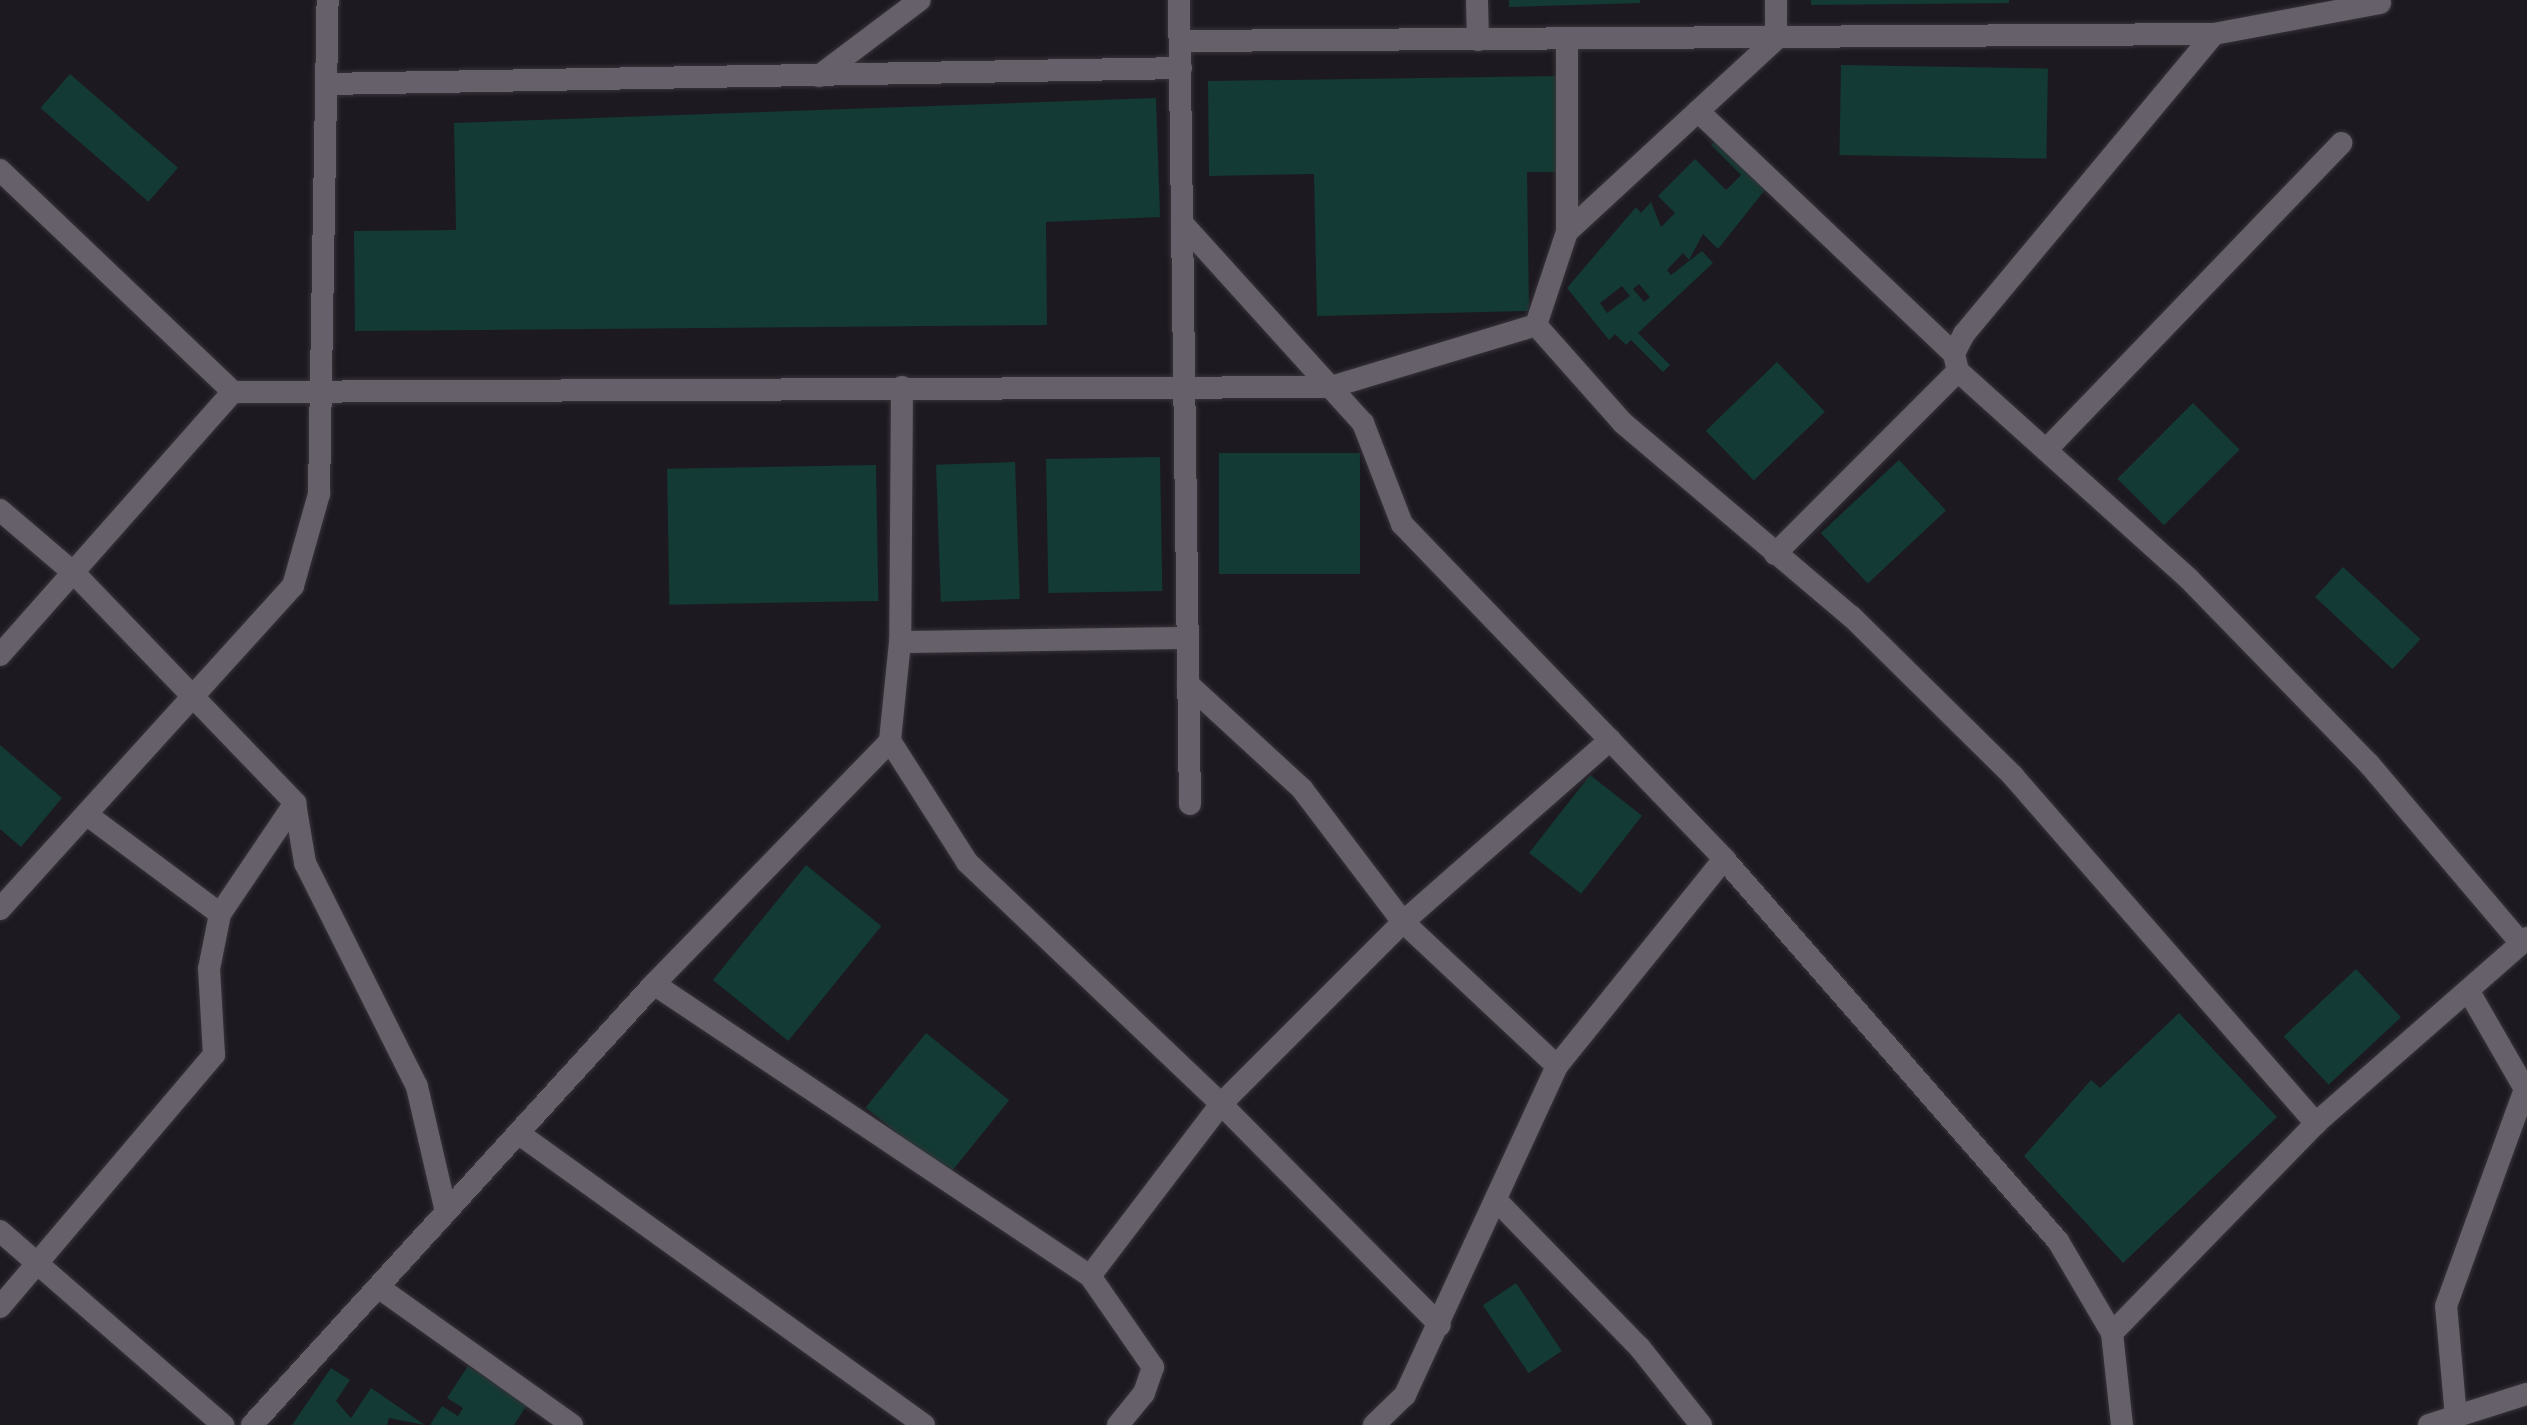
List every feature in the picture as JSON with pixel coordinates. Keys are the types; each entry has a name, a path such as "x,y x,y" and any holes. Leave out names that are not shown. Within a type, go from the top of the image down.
{"street":[{"path":"2,902 293,586 319,494 316,391 328,0"},
{"path":"891,23 893,0"},
{"path":"819,76 920,0"},
{"path":"1179,0 1190,804"},
{"path":"1477,0 1478,40"},
{"path":"1567,232 1776,39 1776,0"},
{"path":"1180,41 2214,34 2380,3"},
{"path":"1775,554 1956,363 2214,34"},
{"path":"1536,325 1567,232 1567,40"},
{"path":"326,84 1181,68"},
{"path":"1698,111 2046,450 2189,579 2369,764 2524,940 2316,1123 2112,1333"},
{"path":"2046,450 2341,143"},
{"path":"0,170 233,392 1184,385 1331,387 1536,325"},
{"path":"1182,223 1331,387 1369,435 1402,524 1724,859 2058,1241 2112,1333 2122,1425"},
{"path":"1536,325 1623,423 1852,617 2013,776 2316,1123"},
{"path":"902,387 900,642 890,741 967,862 1221,1104 1440,1325"},
{"path":"0,655 75,574 233,392"},
{"path":"0,510 75,574 295,803 305,863 417,1087 446,1212"},
{"path":"900,642 1188,638"},
{"path":"1188,684 1302,789 1403,922 1557,1066"},
{"path":"1090,1276 1221,1104 1403,922 1610,740"},
{"path":"252,1425 654,984 890,741"},
{"path":"0,1307 214,1055 209,969 220,914 295,803"},
{"path":"86,814 220,914"},
{"path":"1374,1425 1405,1395 1440,1325 1557,1066 1724,859"},
{"path":"654,984 1090,1276 1153,1367 1144,1393 1118,1425"},
{"path":"2456,1417 2446,1306 2525,1089 2468,990"},
{"path":"518,1133 924,1425"},
{"path":"1497,1201 1640,1348 1701,1425"},
{"path":"0,1231 223,1425"},
{"path":"378,1287 572,1425"},
{"path":"2429,1425 2527,1394"},
{"path":"2500,1402 2505,1425"}],"building":[{"path":"1509,0 1640,0 1640,3 1509,7"},
{"path":"1811,0 2009,0 2009,3 1811,5"},
{"path":"1841,65 2048,69 2046,159 1839,155"},
{"path":"70,74 178,168 148,202 40,108"},
{"path":"1563,76 1563,172 1527,172 1529,311 1317,316 1314,174 1209,176 1208,81"},
{"path":"1156,98 1160,217 1046,222 1047,325 355,331 354,231 456,230 454,123"},
{"path":"1719,138 1768,186 1718,249 1703,234 1689,260 1683,253 1667,270 1671,275 1702,251 1713,263 1638,333 1670,365 1663,372 1631,340 1626,345 1615,334 1609,340 1567,288 1636,207 1641,213 1651,202 1661,227 1675,213 1658,196 1695,159 1726,190 1741,175 1711,145","holes":["1639,284 1650,297 1644,302 1633,289","1622,286 1630,296 1607,313 1600,303"]},
{"path":"1777,362 1825,412 1754,480 1706,431"},
{"path":"2193,403 2240,450 2164,525 2117,479"},
{"path":"1219,453 1360,453 1360,574 1219,574"},
{"path":"1160,457 1162,591 1048,593 1046,459"},
{"path":"1899,460 1946,510 1868,583 1821,533"},
{"path":"1015,462 1020,599 941,602 936,465"},
{"path":"876,465 878,601 669,605 667,469"},
{"path":"2343,567 2421,639 2393,669 2315,597"},
{"path":"0,745 62,798 21,847 0,829"},
{"path":"1590,775 1642,816 1581,894 1529,853"},
{"path":"806,865 881,926 788,1041 713,980"},
{"path":"2356,969 2401,1017 2329,1085 2284,1037"},
{"path":"2179,1013 2277,1117 2123,1263 2024,1156 2091,1080 2100,1088"},
{"path":"926,1033 1009,1100 949,1175 866,1108"},
{"path":"1516,1283 1562,1351 1529,1373 1483,1305"},
{"path":"468,1366 527,1405 514,1425 430,1425 442,1406 458,1416 463,1408 447,1398"},
{"path":"331,1368 350,1380 336,1401 351,1418 371,1388 425,1425 389,1418 387,1425 292,1425"}]}
